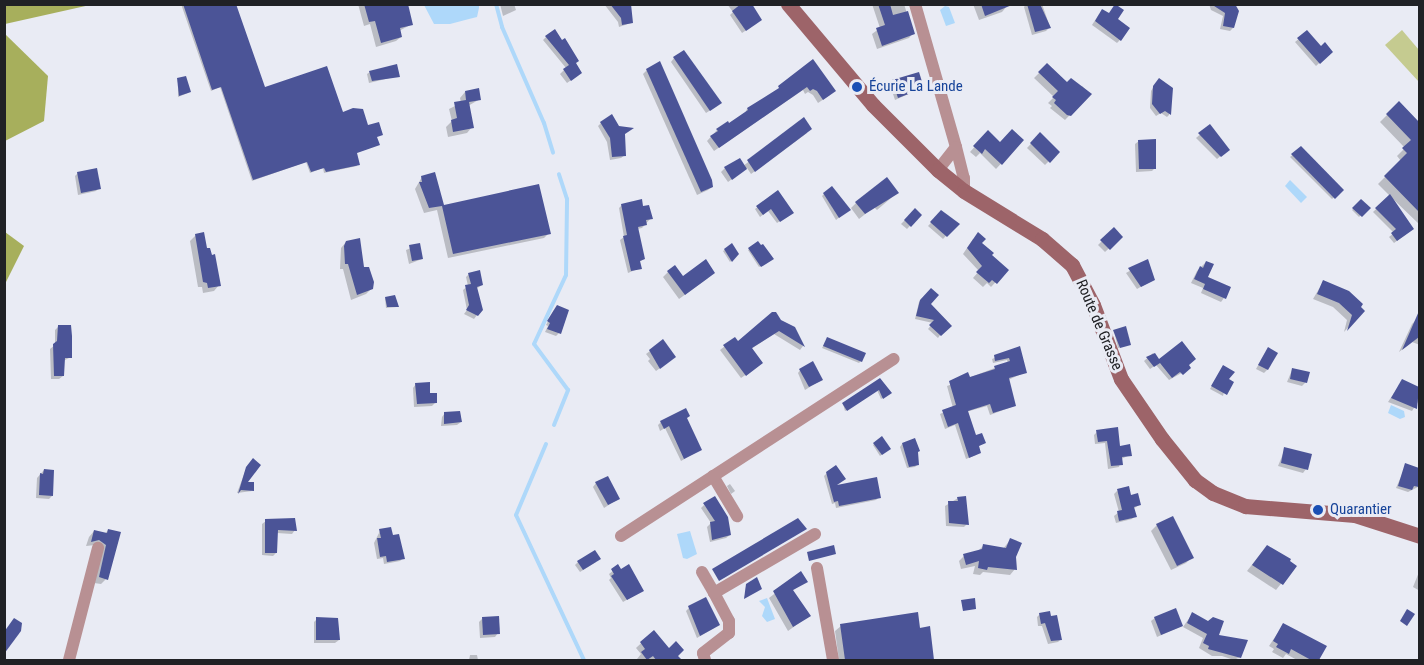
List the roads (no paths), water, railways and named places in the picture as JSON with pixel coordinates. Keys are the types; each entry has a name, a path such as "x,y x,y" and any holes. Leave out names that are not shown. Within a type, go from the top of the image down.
{"street":[{"name":"Route de Grasse","path":"788,4 873,105 938,170 964,191 1042,239 1072,265 1093,305 1121,379 1162,439 1195,480 1221,497 1245,506 1355,515 1419,536"},
{"path":"915,4 956,147 964,178 964,191"},
{"path":"938,170 956,147"},
{"path":"621,536 894,359"},
{"path":"713,476 737,516"},
{"path":"714,593 815,534"},
{"path":"69,660 98,548"},
{"path":"817,568 833,660"},
{"path":"702,572 729,621 729,633 703,653 705,660"}],"water":[{"path":"424,5 479,5 479,8 477,17 450,24 434,24"},
{"path":"945,6 949,7 955,23 946,26 940,10"},
{"path":"1290,180 1307,197 1301,203 1285,186"},
{"path":"1391,405 1404,411 1405,417 1400,419 1388,413"},
{"path":"690,531 697,554 687,559 683,558 677,534"},
{"path":"767,598 775,619 767,622 762,616 765,607 759,601"}],"waterway":[{"path":"496,4 502,27 544,123 553,153"},
{"path":"554,425 568,390 534,344 566,275 567,199 559,174"},
{"path":"546,444 516,515 584,660"}],"place":[{"name":"Écurie La Lande","path":"857,87"},
{"name":"Quarantier","path":"1318,510"}]}
